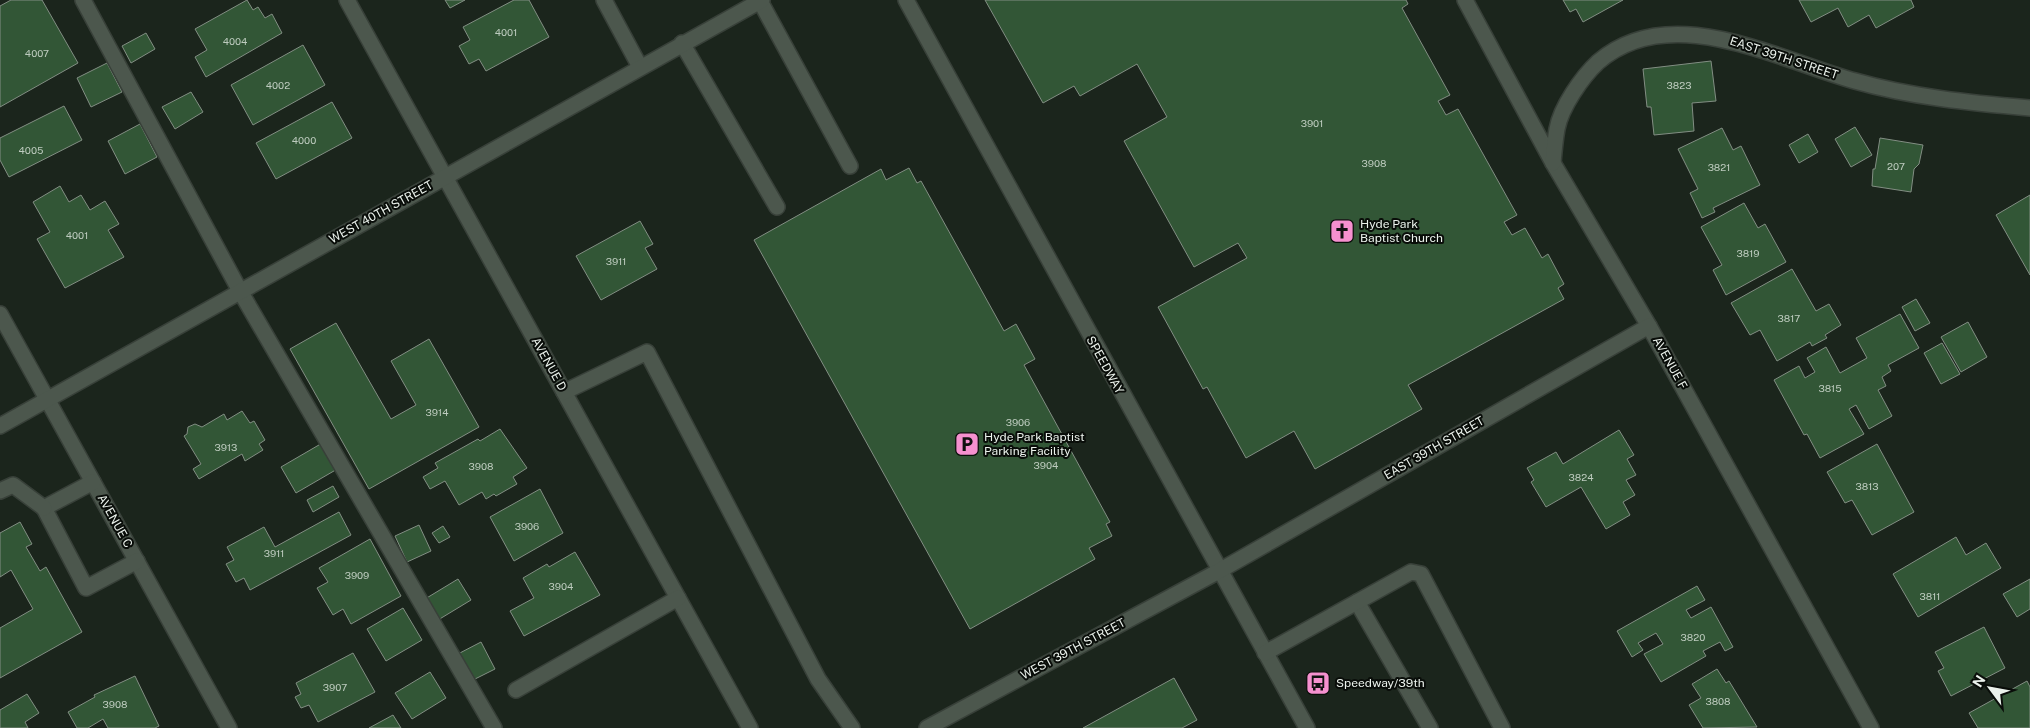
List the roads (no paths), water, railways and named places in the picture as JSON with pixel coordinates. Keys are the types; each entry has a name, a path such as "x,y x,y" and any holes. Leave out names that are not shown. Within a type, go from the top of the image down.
{"street":[{"path":"83,0 240,291 494,728"},
{"name":"AVENUE D","path":"347,0 750,728"},
{"path":"604,0 640,67"},
{"path":"761,0 850,166"},
{"name":"WEST 40TH STREET","path":"0,426 761,0"},
{"name":"SPEEDWAY","path":"906,0 1307,728"},
{"name":"AVENUE F","path":"1465,0 1553,163 1649,326 1871,728"},
{"name":"EAST 39TH STREET","path":"1553,163 1557,127 1570,98 1587,72 1611,50 1632,38 1658,32 1686,32 1746,44 1853,81 1890,89 1975,104 2030,108"},
{"path":"682,43 777,207"},
{"name":"AVENUE C","path":"0,314 229,728"},
{"name":"EAST 39TH STREET","path":"1219,571 1649,326"},
{"path":"564,392 647,352 818,679 852,728"},
{"path":"44,508 93,482"},
{"path":"0,492 14,485 44,508 86,588 136,561"},
{"name":"WEST 39TH STREET","path":"927,728 1219,571"},
{"path":"1265,653 1411,572 1421,574 1502,728"},
{"path":"516,690 678,598"},
{"path":"1357,602 1430,728"}],"place":[{"name":"Hyde Park Baptist Church","path":"1342,231"},
{"name":"Hyde Park Baptist Parking Facility","path":"967,444"},
{"name":"Speedway/39th","path":"1318,683"}]}
